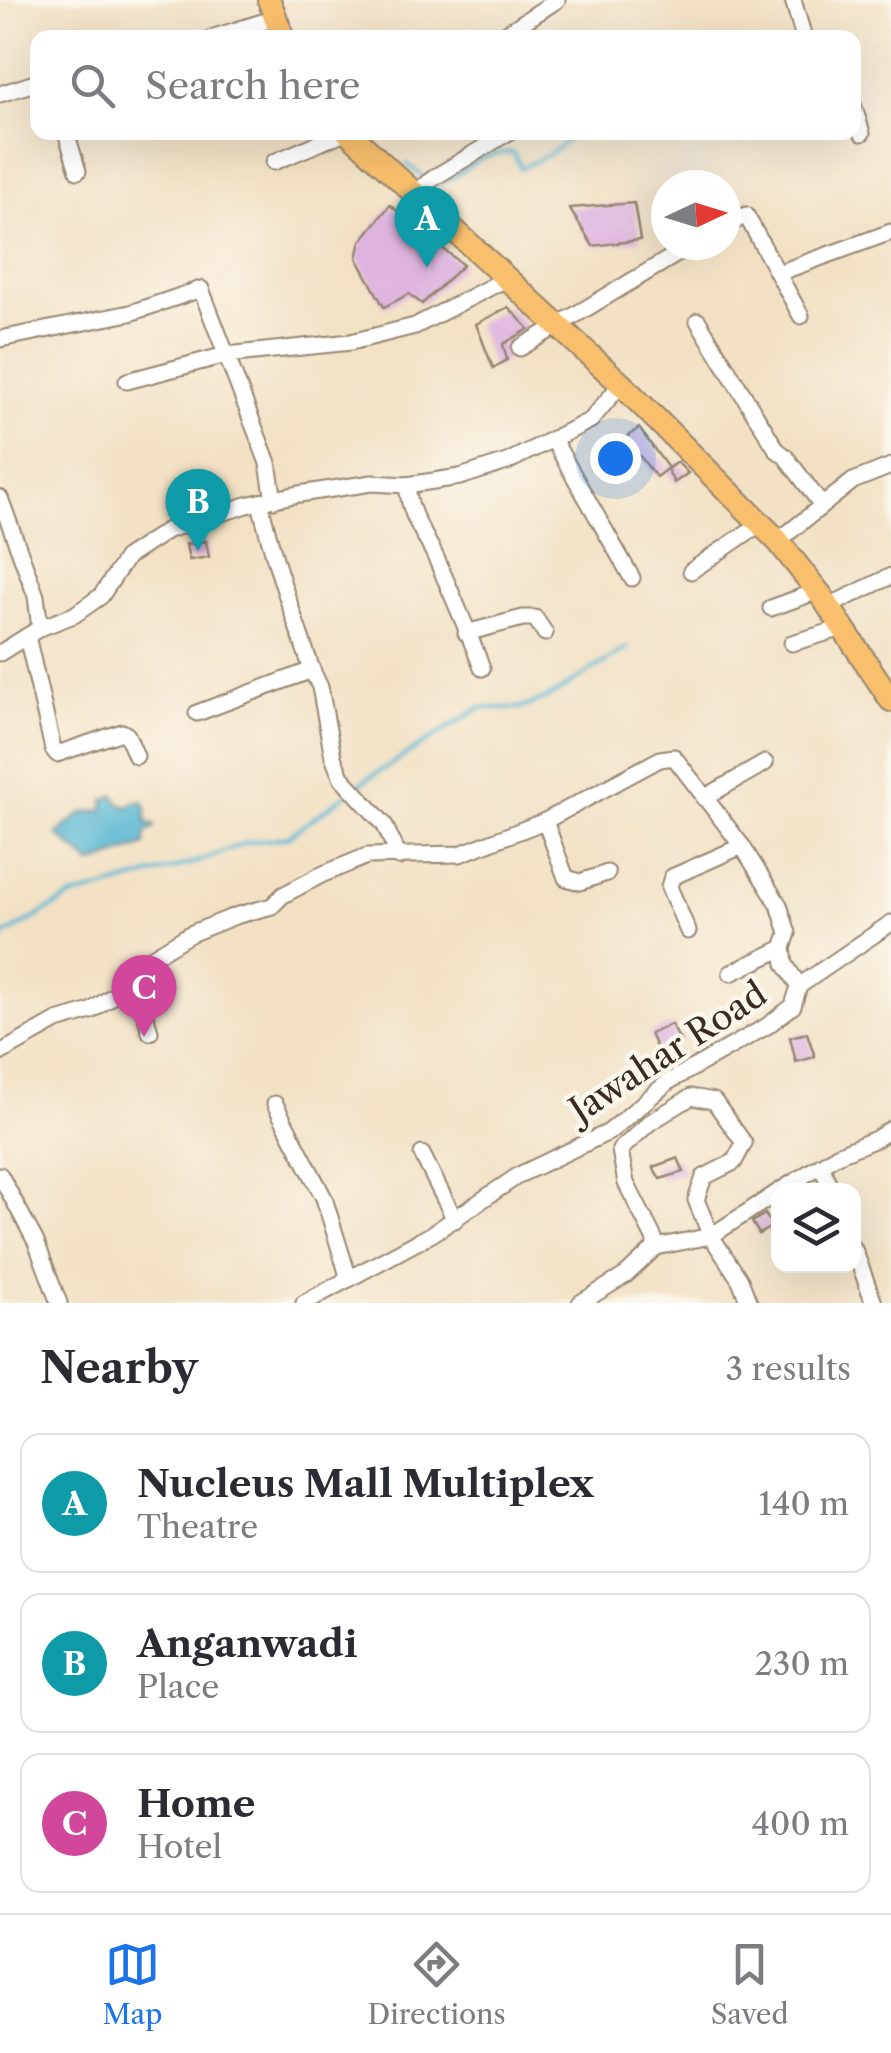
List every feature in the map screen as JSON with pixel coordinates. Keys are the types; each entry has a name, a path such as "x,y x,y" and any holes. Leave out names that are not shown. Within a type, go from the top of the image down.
{"highway":[{"path":"358,140 423,186 506,279 621,384 761,523 823,599 891,700"}],"street":[{"path":"793,0 802,30"},
{"path":"509,30 548,3"},
{"path":"238,30 276,18"},
{"path":"0,94 30,85"},
{"path":"68,140 78,171"},
{"path":"274,162 328,140"},
{"path":"423,186 496,140"},
{"path":"741,218 746,216 800,316"},
{"path":"778,274 889,236"},
{"path":"520,348 666,260"},
{"path":"127,381 226,355 351,342 415,326 506,279"},
{"path":"0,339 130,313 201,289 268,463 266,501 272,557 320,686 333,757 341,777 384,824 400,857"},
{"path":"698,322 777,450 821,504"},
{"path":"0,653 101,596 128,558 168,530 266,501 372,483 407,485 460,478 507,462 591,420 621,384"},
{"path":"554,441 632,578"},
{"path":"778,541 853,482 891,466"},
{"path":"407,485 418,531 436,558 482,668"},
{"path":"0,498 36,596 34,632 53,750 56,754 122,732 136,756"},
{"path":"691,571 761,523"},
{"path":"771,608 823,599 891,576"},
{"path":"466,633 523,618 534,618 545,633"},
{"path":"792,643 843,628"},
{"path":"197,713 312,670"},
{"path":"0,1054 57,1020 90,1011 120,991 134,972 190,934 272,906 283,895 320,875 366,856 460,854 545,821 660,759 674,757 742,846 779,904 788,933 783,948 786,964 799,986"},
{"path":"704,798 765,763"},
{"path":"545,821 566,878 580,882 607,873"},
{"path":"688,931 670,887 672,878 742,846"},
{"name":"Jawahar Road","path":"304,1303 455,1220 556,1154 597,1140 668,1082 767,1026 794,1006 799,986 891,923"},
{"path":"731,973 783,948"},
{"path":"134,972 150,1032"},
{"path":"656,1247 626,1183 620,1150 649,1124 691,1097 714,1101 744,1144 734,1162 704,1177 696,1200 711,1236 740,1280 749,1303"},
{"path":"274,1104 324,1198 349,1279"},
{"path":"794,1183 891,1129"},
{"path":"422,1154 455,1220"},
{"path":"821,1165 828,1183"},
{"path":"0,1176 36,1242 59,1303"},
{"path":"580,1303 626,1275 656,1247 711,1236 771,1198"},
{"path":"861,1268 874,1303"}],"water":[{"path":"114,795 128,807 143,801 146,822 155,826 145,834 145,845 91,864 57,834 82,813 104,810 104,800"}],"building":[{"path":"634,203 640,240 593,246 569,208"},
{"path":"390,205 463,265 422,304 409,294 384,307 357,258 361,241"},
{"path":"508,307 529,329 503,344 507,360 493,368 476,324"},
{"path":"639,428 668,468 656,477 626,438"},
{"path":"677,462 688,473 674,483 667,469"},
{"path":"206,541 209,557 189,560 186,544"},
{"path":"671,1024 681,1042 659,1053 650,1034"},
{"path":"807,1033 815,1057 796,1062 790,1037"},
{"path":"678,1158 684,1172 660,1179 653,1167"},
{"path":"765,1214 771,1227 759,1234 752,1222"}],"waterway":[{"path":"436,183 496,154 513,152 521,168 568,140"},
{"path":"407,164 427,179"},
{"path":"358,785 480,708 521,708 548,698 628,647"},
{"path":"0,944 5,935 69,898 200,861 245,843 287,837 351,791"}],"place":[{"name":"Nucleus Mall Multiplex","path":"427,268"},
{"name":"Anganwadi","path":"198,551"},
{"name":"Home","path":"144,1037"}]}
